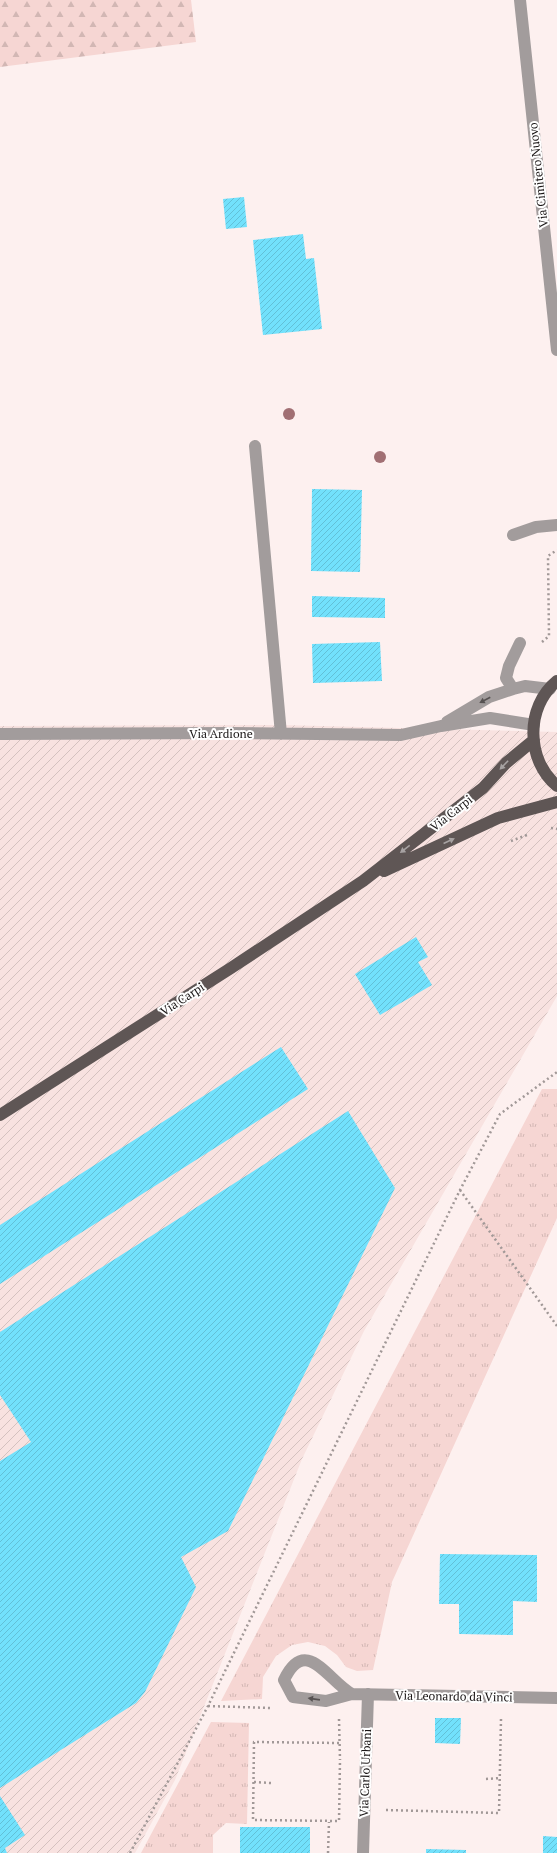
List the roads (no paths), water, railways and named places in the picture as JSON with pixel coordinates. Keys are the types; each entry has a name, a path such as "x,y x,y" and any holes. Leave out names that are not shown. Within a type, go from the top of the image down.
{"main road":[{"path":"553,685 539,706 534,725 534,740 536,752 543,769 557,786"},
{"name":"Via Carpi","path":"0,1116 231,968 363,881 483,788 506,763 534,740"},
{"name":"Via Carpi","path":"363,881 498,818 557,802"}],"street":[{"name":"Via Cimitero Nuovo","path":"520,0 557,350"},
{"path":"255,446 281,734"},
{"path":"513,535 536,527 557,525"},
{"path":"513,689 506,678 509,666 520,643"},
{"name":"Via Ardione","path":"441,726 489,697 525,686 553,685"},
{"name":"Via Ardione","path":"0,734 401,735 441,726 490,718 534,725"},
{"name":"Via Leonardo da Vinci","path":"352,1694 345,1690 316,1663 302,1661 291,1667 284,1680 293,1697 326,1701 352,1694 557,1698"},
{"name":"Via Carlo Urbani","path":"363,1853 368,1694"}]}
